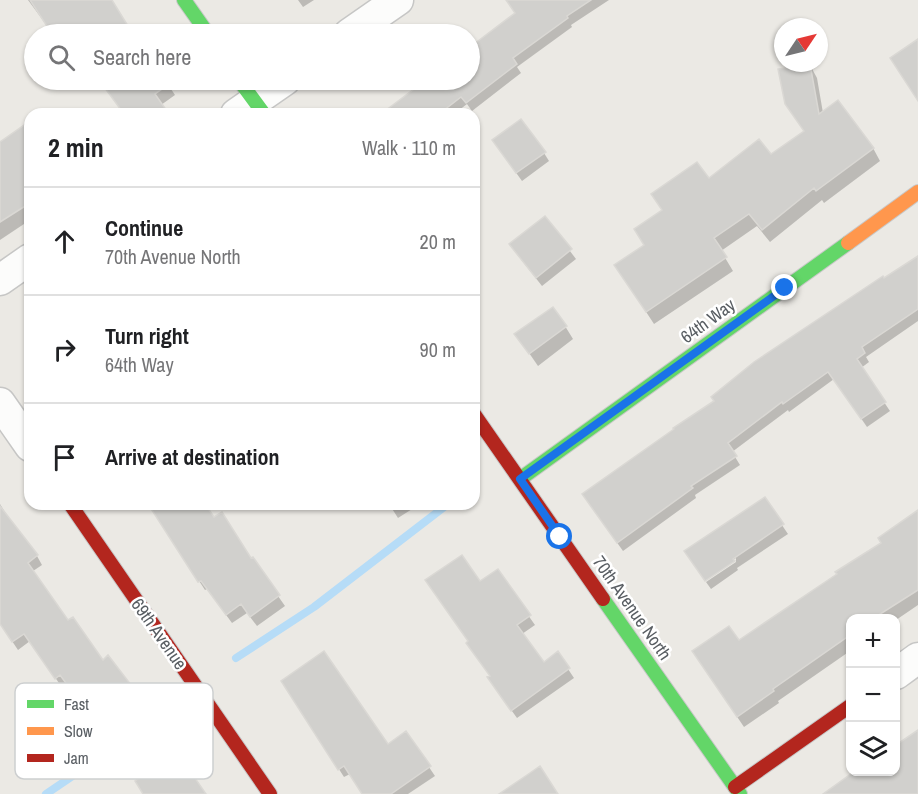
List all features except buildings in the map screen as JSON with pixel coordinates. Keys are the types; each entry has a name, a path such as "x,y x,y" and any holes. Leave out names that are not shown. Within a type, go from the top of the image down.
{"street":[{"path":"184,0 201,24"},
{"path":"363,24 398,0"},
{"path":"248,102 268,90"},
{"name":"64th Way","path":"520,479 918,192"},
{"path":"0,280 24,263"},
{"path":"0,403 24,437"},
{"name":"70th Avenue North","path":"480,422 738,790"},
{"name":"69th Avenue","path":"74,510 193,683"},
{"path":"900,671 918,658"},
{"path":"738,790 846,709"},
{"name":"69th Avenue","path":"213,711 270,794"}],"waterway":[{"path":"236,658 314,607 440,510"},
{"path":"46,794 68,779"}],"traffic: fast":[{"path":"184,0 201,24"},
{"path":"246,90 260,108"},
{"path":"520,479 848,243"},
{"path":"603,599 740,794"}],"traffic: slow":[{"path":"848,243 918,192"}],"traffic: jam":[{"path":"480,423 603,599"},
{"path":"74,510 193,683"},
{"path":"735,787 846,709"},
{"path":"213,711 270,794"}],"route":[{"path":"560,537 520,479 785,288"}]}
